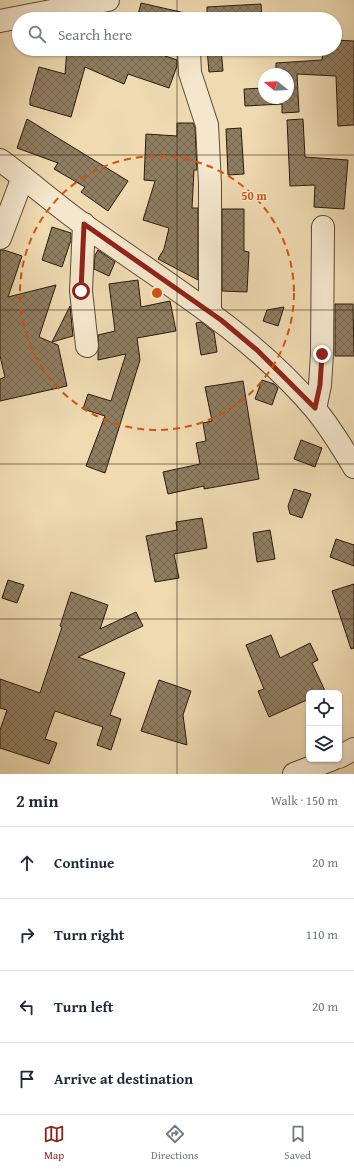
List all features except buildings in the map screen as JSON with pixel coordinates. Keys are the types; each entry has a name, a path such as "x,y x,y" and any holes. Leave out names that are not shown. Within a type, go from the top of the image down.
{"street":[{"path":"46,12 108,0"},
{"path":"0,21 12,19"},
{"path":"189,56 190,73 206,125 210,184 210,312"},
{"path":"0,160 23,176 84,224 210,312 257,350 315,408 329,427 354,467"},
{"path":"0,238 23,176"},
{"path":"84,224 81,291 87,346"},
{"path":"315,408 320,385 322,354 323,227"},
{"path":"342,755 354,749"},
{"path":"294,774 325,762"}],"route":[{"path":"81,291 84,224 221,320 257,350 315,408 320,385 322,354"}]}
